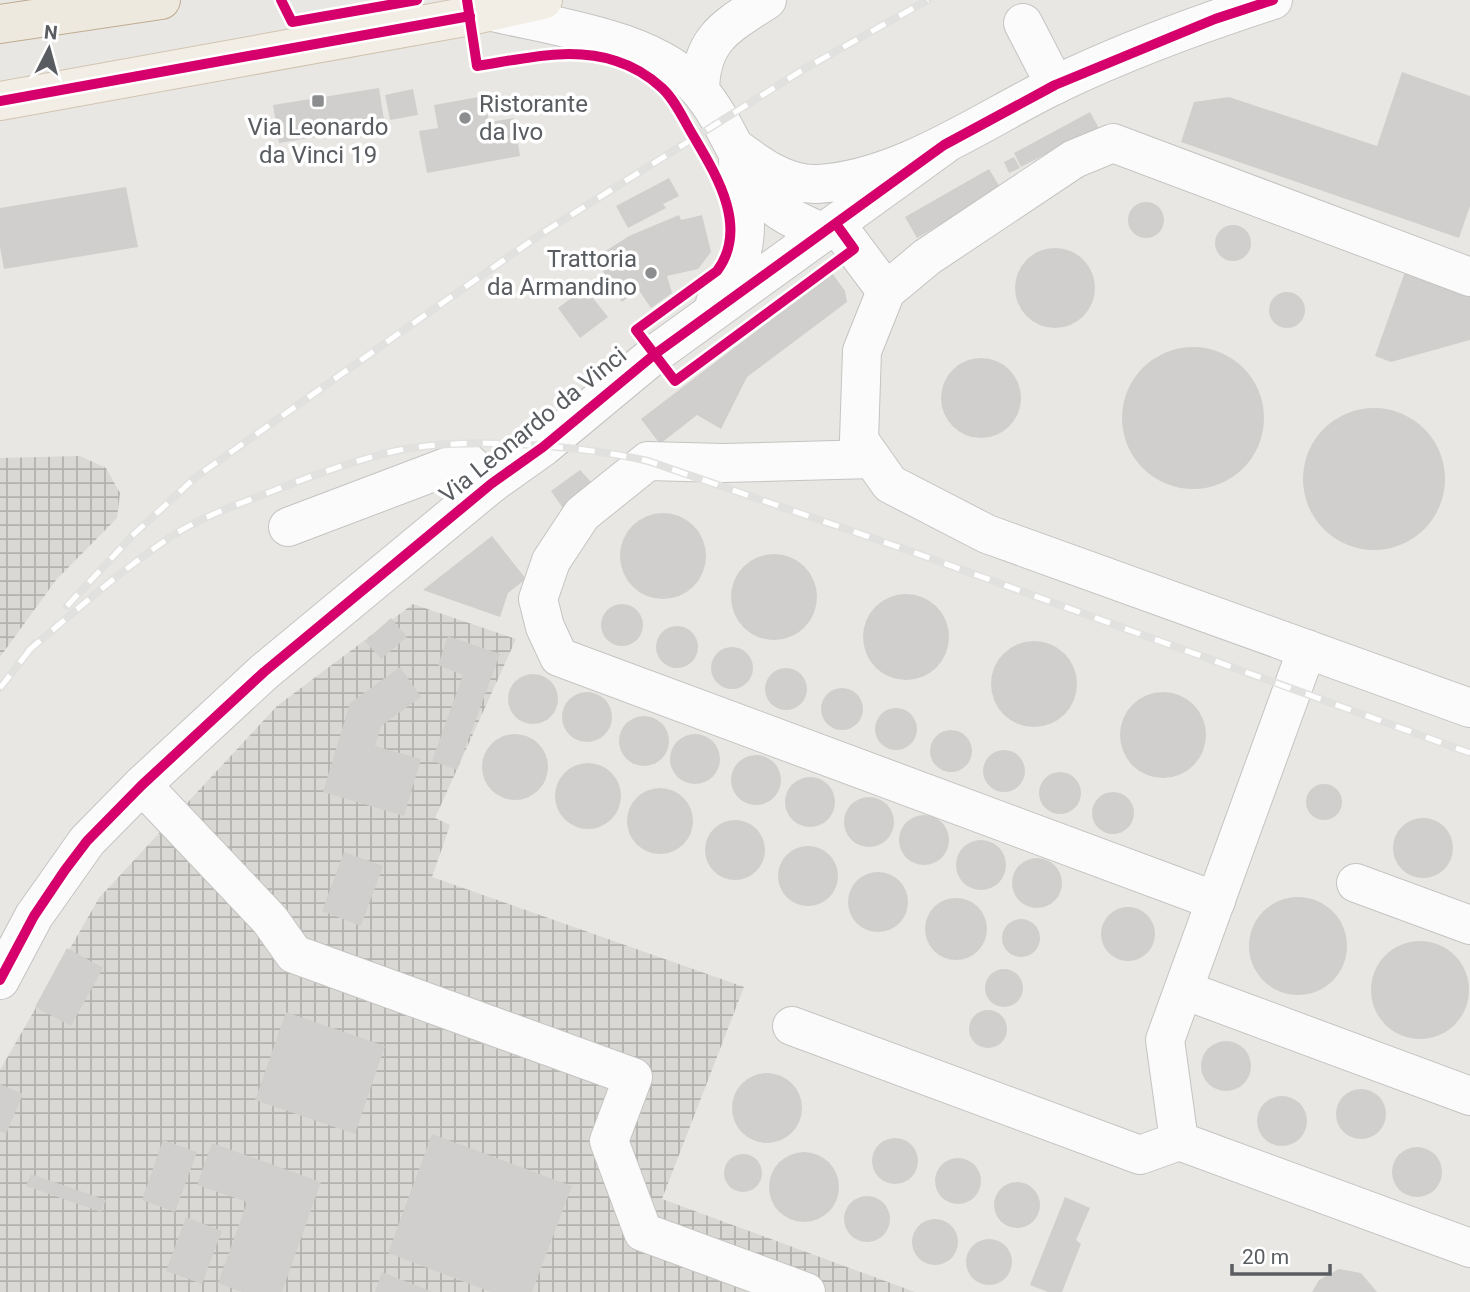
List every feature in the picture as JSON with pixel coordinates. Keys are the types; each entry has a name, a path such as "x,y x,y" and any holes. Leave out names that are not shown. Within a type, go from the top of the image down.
{"highway":[{"path":"0,24 161,0"}],"main road":[{"path":"0,100 493,12 543,0"}],"street":[{"path":"700,90 703,57 710,44 725,27 767,0"},
{"name":"Via Leonardo da Vinci","path":"0,980 34,916 65,870 87,841 142,785 264,672 491,484 542,447 702,318 944,145 1055,85 1211,9 1273,0"},
{"path":"493,12 642,51 677,69 700,90 751,176 777,208 829,229 886,291"},
{"path":"1023,23 1055,85"},
{"path":"1470,277 1113,143 1074,159 927,257 886,291 863,351 859,440 890,484 987,534 1470,708"},
{"name":"Via Leonardo da Vinci","path":"736,148 785,178 817,184 856,178 944,145"},
{"name":"Via Leonardo da Vinci","path":"702,318 726,290 743,255 746,214 736,148"},
{"path":"872,459 723,463 648,461 582,514 551,561 538,599 545,627 559,657 1216,901"},
{"path":"288,527 464,460 491,484"},
{"path":"1179,1141 1165,1040 1307,649"},
{"path":"142,785 270,920 294,954 633,1077 609,1141 643,1233 806,1292"},
{"path":"1356,883 1470,925"},
{"path":"1184,990 1470,1096"},
{"path":"792,1026 1140,1155 1179,1141 1470,1248"}],"shaded area":[{"path":"80,456 106,468 120,493 117,518 56,580 0,657 0,458"},
{"path":"413,604 516,639 435,818 450,825 432,877 744,987 662,1199 915,1292 0,1292 0,1070 99,898 277,706"}],"building":[{"path":"1402,72 1470,96 1470,206 1459,238 1181,142 1194,102 1229,97 1377,146"},
{"path":"379,88 385,126 279,143 273,105"},
{"path":"413,89 418,115 390,120 385,95"},
{"path":"484,96 489,122 514,118 520,156 427,173 419,131 438,128 434,105"},
{"path":"1090,112 1100,130 1063,145 1021,167 1014,153"},
{"path":"1014,157 1020,168 1009,173 1004,162"},
{"path":"989,169 1001,189 917,238 905,217"},
{"path":"669,178 679,196 663,204 666,208 628,228 616,206"},
{"path":"126,187 138,247 4,269 0,247 0,208"},
{"path":"1146,202 1159,207 1164,220 1159,233 1146,238 1133,233 1128,220 1133,207"},
{"path":"679,215 681,220 702,215 711,252 698,269 667,276 672,293 651,308 638,289 622,302 599,265 601,254 629,236"},
{"path":"1233,225 1246,230 1251,243 1246,256 1233,261 1220,256 1215,243 1220,230"},
{"path":"1055,248 1070,251 1083,260 1092,273 1095,288 1092,303 1083,316 1070,325 1055,328 1040,325 1027,316 1018,303 1015,288 1018,273 1027,260 1040,251"},
{"path":"1407,266 1470,289 1470,340 1391,362 1375,356"},
{"path":"832,273 845,291 847,302 747,377 721,429 697,415 660,444 641,419"},
{"path":"585,288 608,317 580,338 558,308"},
{"path":"1287,292 1300,297 1305,310 1300,323 1287,328 1274,323 1269,310 1274,297"},
{"path":"1193,347 1220,352 1243,368 1259,391 1264,418 1259,445 1243,468 1220,484 1193,489 1166,484 1143,468 1127,445 1122,418 1127,391 1143,368 1166,352"},
{"path":"981,358 996,361 1009,370 1018,383 1021,398 1018,413 1009,426 996,435 981,438 966,435 953,426 944,413 941,398 944,383 953,370 966,361"},
{"path":"1374,408 1401,413 1424,429 1440,452 1445,479 1440,506 1424,529 1401,545 1374,550 1347,545 1324,529 1308,506 1303,479 1308,452 1324,429 1347,413"},
{"path":"580,470 592,483 569,517 551,491"},
{"path":"655,513 671,513 694,525 703,539 706,556 703,573 694,587 671,599 655,599 639,592 627,580 620,564 620,548 627,532 639,520"},
{"path":"492,536 526,579 508,593 500,617 423,590"},
{"path":"766,554 782,554 805,566 814,580 817,597 814,614 805,628 782,640 766,640 750,633 738,621 731,605 731,589 738,573 750,561"},
{"path":"898,594 914,594 937,606 946,620 949,637 946,654 937,668 914,680 898,680 882,673 870,661 863,645 863,629 870,613 882,601"},
{"path":"622,604 637,610 643,625 637,640 622,646 607,640 601,625 607,610"},
{"path":"391,618 407,637 381,659 365,641"},
{"path":"677,626 692,632 698,647 692,662 677,668 662,662 656,647 662,632"},
{"path":"448,636 500,654 457,770 432,761 463,675 438,665"},
{"path":"1026,641 1042,641 1065,653 1074,667 1077,684 1074,701 1065,715 1042,727 1026,727 1010,720 998,708 991,692 991,676 998,660 1010,648"},
{"path":"732,647 747,653 753,668 747,683 732,689 717,683 711,668 717,653"},
{"path":"400,667 421,697 381,726 375,746 421,759 404,816 323,792 350,703"},
{"path":"786,668 801,674 807,689 801,704 786,710 771,704 765,689 771,674"},
{"path":"533,674 551,681 558,699 551,717 533,724 515,717 508,699 515,681"},
{"path":"842,688 857,694 863,709 857,724 842,730 827,724 821,709 827,694"},
{"path":"587,692 605,699 612,717 605,735 587,742 569,735 562,717 569,699"},
{"path":"1155,692 1171,692 1194,704 1203,718 1206,735 1203,752 1194,766 1171,778 1155,778 1139,771 1127,759 1120,743 1120,727 1127,711 1139,699"},
{"path":"896,708 911,714 917,729 911,744 896,750 881,744 875,729 881,714"},
{"path":"644,716 662,723 669,741 662,759 644,766 626,759 619,741 626,723"},
{"path":"951,730 966,736 972,751 966,766 951,772 936,766 930,751 936,736"},
{"path":"508,734 522,734 534,739 543,748 548,767 546,780 539,791 522,800 508,800 496,795 487,786 482,774 482,760 487,748 496,739"},
{"path":"695,734 713,741 720,759 713,777 695,784 677,777 670,759 677,741"},
{"path":"1004,750 1019,756 1025,771 1019,786 1004,792 989,786 983,771 989,756"},
{"path":"756,755 774,762 781,780 774,798 756,805 738,798 731,780 738,762"},
{"path":"581,763 595,763 607,768 616,777 621,796 619,809 612,820 595,829 581,829 569,824 560,815 555,803 555,789 560,777 569,768"},
{"path":"1060,772 1075,778 1081,793 1075,808 1060,814 1045,808 1039,793 1045,778"},
{"path":"810,777 828,784 835,802 828,820 810,827 792,820 785,802 792,784"},
{"path":"1324,784 1337,789 1342,802 1337,815 1324,820 1311,815 1306,802 1311,789"},
{"path":"653,788 667,788 679,793 688,802 693,821 691,834 684,845 667,854 653,854 641,849 632,840 627,828 627,814 632,802 641,793"},
{"path":"1113,792 1128,798 1134,813 1128,828 1113,834 1098,828 1092,813 1098,798"},
{"path":"869,797 887,804 894,822 887,840 869,847 851,840 844,822 851,804"},
{"path":"924,815 942,822 949,840 942,858 924,865 906,858 899,840 906,822"},
{"path":"1417,818 1429,818 1448,831 1453,848 1451,860 1440,873 1429,878 1417,878 1398,865 1393,854 1393,842 1406,823"},
{"path":"729,820 741,820 760,833 765,850 763,862 752,875 741,880 729,880 710,867 705,856 705,844 718,825"},
{"path":"981,840 999,847 1006,865 999,883 981,890 963,883 956,865 963,847"},
{"path":"802,846 814,846 833,859 838,876 836,888 825,901 814,906 802,906 783,893 778,882 778,870 791,851"},
{"path":"344,852 383,866 361,926 322,911"},
{"path":"1037,858 1055,865 1062,883 1055,901 1037,908 1019,901 1012,883 1019,865"},
{"path":"872,872 884,872 903,885 908,902 906,914 895,927 884,932 872,932 853,919 848,908 848,896 861,877"},
{"path":"1298,897 1317,901 1333,911 1343,927 1347,946 1343,965 1333,981 1317,991 1298,995 1279,991 1263,981 1253,965 1249,946 1253,927 1263,911 1279,901"},
{"path":"950,898 962,898 978,907 985,917 985,941 978,951 962,960 950,960 939,955 930,946 925,935 925,923 930,912 939,903"},
{"path":"1133,907 1143,911 1151,919 1155,934 1151,949 1143,957 1123,961 1113,957 1105,949 1101,929 1105,919 1113,911"},
{"path":"1021,919 1034,925 1040,938 1034,951 1021,957 1008,951 1002,938 1008,925"},
{"path":"1420,941 1439,945 1455,955 1465,971 1469,990 1465,1009 1455,1025 1439,1035 1420,1039 1401,1035 1385,1025 1375,1009 1371,990 1375,971 1385,955 1401,945"},
{"path":"67,948 103,968 71,1026 35,1007"},
{"path":"1004,969 1018,974 1023,988 1018,1002 1004,1007 990,1002 985,988 990,974"},
{"path":"988,1010 1002,1015 1007,1029 1002,1043 988,1048 974,1043 969,1029 974,1015"},
{"path":"286,1012 385,1046 355,1134 255,1100"},
{"path":"1226,1041 1244,1048 1251,1066 1244,1084 1226,1091 1208,1084 1201,1066 1208,1048"},
{"path":"767,1073 792,1083 802,1108 792,1133 767,1143 742,1133 732,1108 742,1083"},
{"path":"0,1084 23,1094 6,1134 0,1131"},
{"path":"1361,1089 1379,1096 1386,1114 1379,1132 1361,1139 1343,1132 1336,1114 1343,1096"},
{"path":"1282,1096 1300,1103 1307,1121 1300,1139 1282,1146 1264,1139 1257,1121 1264,1103"},
{"path":"432,1134 572,1186 532,1292 491,1292 388,1253"},
{"path":"895,1138 912,1144 918,1161 912,1178 895,1184 878,1178 872,1161 878,1144"},
{"path":"163,1140 197,1152 175,1212 142,1200"},
{"path":"212,1143 321,1182 282,1292 242,1292 218,1283 247,1202 197,1185"},
{"path":"1417,1147 1435,1154 1442,1172 1435,1190 1417,1197 1399,1190 1392,1172 1399,1154"},
{"path":"804,1152 823,1158 833,1168 839,1187 833,1206 823,1216 804,1222 785,1216 775,1206 769,1187 775,1168 785,1158"},
{"path":"743,1154 757,1159 762,1173 757,1187 743,1192 729,1187 724,1173 729,1159"},
{"path":"958,1158 975,1164 981,1181 975,1198 958,1204 941,1198 935,1181 941,1164"},
{"path":"31,1174 106,1200 101,1212 26,1186"},
{"path":"1017,1182 1034,1188 1040,1205 1034,1222 1017,1228 1000,1222 994,1205 1000,1188"},
{"path":"867,1196 884,1202 890,1219 884,1236 867,1242 850,1236 844,1219 850,1202"},
{"path":"1065,1197 1090,1208 1076,1240 1081,1244 1062,1292 1048,1292 1030,1285"},
{"path":"186,1217 222,1231 202,1284 166,1271"},
{"path":"935,1219 952,1225 958,1242 952,1259 935,1265 918,1259 912,1242 918,1225"},
{"path":"989,1239 1006,1245 1012,1262 1006,1279 989,1285 972,1279 966,1262 972,1245"},
{"path":"1339,1269 1361,1273 1377,1292 1312,1292 1319,1280"},
{"path":"382,1272 433,1292 375,1292"}],"railway":[{"path":"67,606 134,534 196,477 398,334 544,232 804,69 928,0"},
{"path":"28,651 150,551 192,524 218,512 332,469 395,451 454,444 521,444 620,455 648,461 910,551 1470,753"},
{"path":"0,688 35,643"}],"cycle path":[{"path":"281,0 292,22 417,0"},
{"path":"467,0 477,66 564,54 599,57 628,66 652,79 667,93 712,168 726,202 730,220 726,254 717,271 636,330 675,381 854,249 836,224"},
{"path":"0,980 34,916 65,870 87,841 142,785 264,672 491,484 543,447 655,354 944,145 1055,85 1215,19 1273,0"},
{"path":"0,101 470,16"}],"place":[{"name":"Via Leonardo da Vinci 19","path":"318,101"},
{"name":"Ristorante da Ivo","path":"465,118"},
{"name":"Trattoria da Armandino","path":"651,273"}]}
